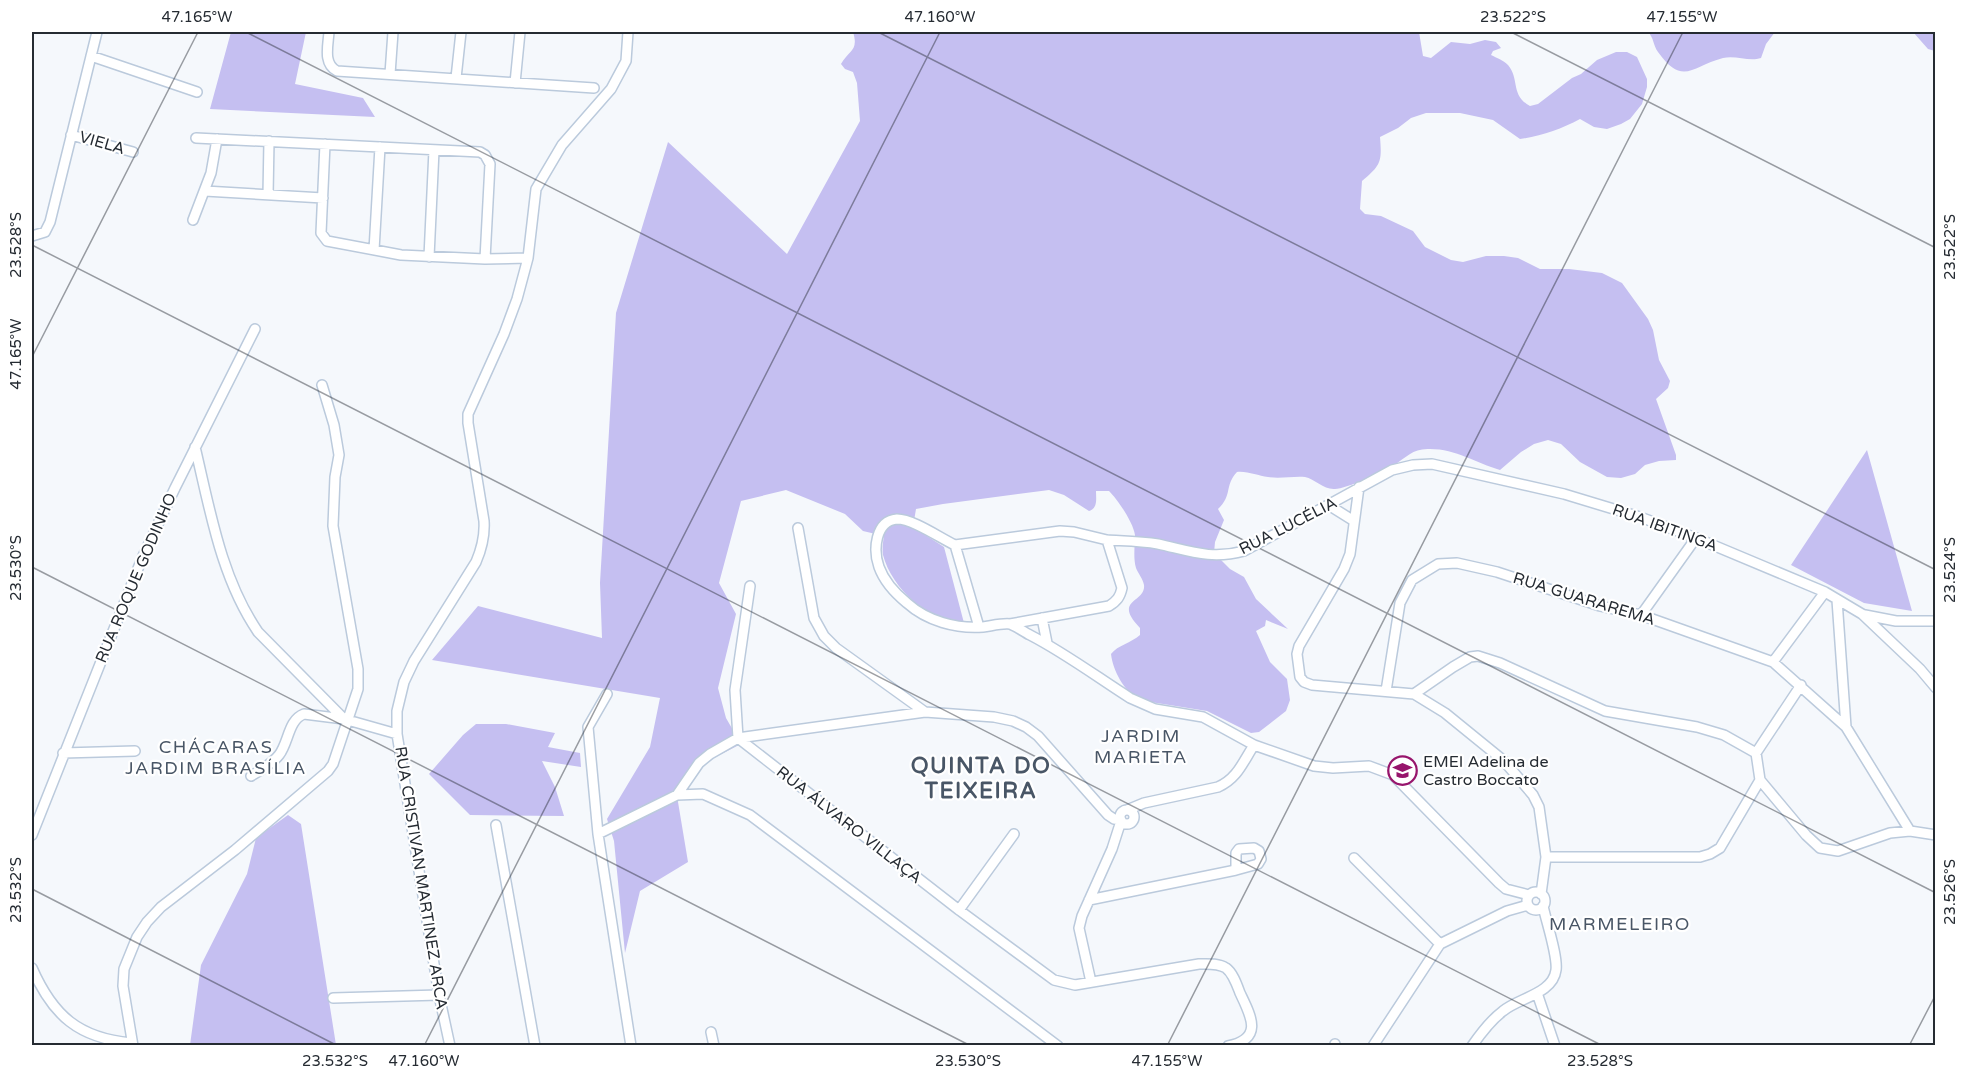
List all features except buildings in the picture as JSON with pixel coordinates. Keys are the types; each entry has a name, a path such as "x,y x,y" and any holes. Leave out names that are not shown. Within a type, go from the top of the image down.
{"street":[{"path":"32,236 45,232 50,222 97,32"},
{"path":"328,32 328,62 333,69 594,88"},
{"path":"390,74 393,32"},
{"path":"456,78 461,32"},
{"path":"515,83 520,32"},
{"name":"RUA CRISTIVAN MARTINEZ ARCA","path":"450,1046 439,995 397,734 397,711 404,682 414,661 482,550 485,536 484,521 468,414 512,316 528,258 536,189 562,145 610,90 626,61 628,32"},
{"path":"91,56 197,92"},
{"name":"VIELA","path":"71,135 133,152"},
{"path":"196,138 480,152 490,164 485,259"},
{"path":"193,220 206,191 217,139"},
{"path":"268,195 270,141"},
{"path":"325,144 321,233 325,239 374,250 429,257 528,258"},
{"path":"374,250 380,147"},
{"path":"429,257 434,150"},
{"path":"206,191 323,198"},
{"name":"RUA ROQUE GODINHO","path":"32,835 33,821 139,567 195,447 255,329"},
{"path":"32,970 55,1007 72,1023 99,1038 132,1044 123,986 124,969 132,946 147,922 175,895 321,779 333,764 358,688 358,669 333,526 335,477 339,455 334,425 322,385"},
{"path":"195,447 213,524 231,580 248,617 271,647 346,720"},
{"name":"RUA IBITINGA","path":"1359,488 1392,470 1432,464 1564,494 1640,517 1825,592 1862,614 1920,669 1935,688"},
{"path":"1359,488 1353,545 1344,569 1299,646 1297,663 1300,677 1304,682 1312,685 1414,694 1445,713 1504,761 1533,795 1539,807 1546,857 1541,894"},
{"name":"RUA LUCÉLIA","path":"955,545 1060,531 1082,533 1107,540 1146,543 1212,556 1228,556 1244,551 1330,506 1359,488"},
{"path":"1330,506 1354,521"},
{"path":"979,627 955,545 911,522 899,519 889,521 882,526 877,540 877,553 879,567 887,581 908,605 938,621 958,627 979,627 1010,624 1109,606 1116,602 1122,588 1107,540"},
{"path":"798,528 814,618 824,636 836,648 926,712"},
{"path":"1641,615 1696,538"},
{"name":"RUA GUARAREMA","path":"1386,691 1400,603 1412,580 1438,564 1457,563 1497,572 1600,606 1641,615 1773,662 1846,727"},
{"path":"738,738 735,690 750,586"},
{"path":"1773,662 1825,592"},
{"path":"1838,600 1846,727 1910,831"},
{"path":"1862,614 1896,621 1935,621"},
{"path":"1042,618 1047,644"},
{"path":"1010,624 1047,644 1137,702 1155,709 1203,717 1254,745 1314,766 1333,768 1369,766 1393,775 1499,883 1528,900 1534,910 1543,906"},
{"path":"1414,694 1453,667 1470,657 1478,656 1500,663 1605,711 1697,727 1724,735 1756,753"},
{"path":"1801,685 1756,753 1760,780 1806,836 1820,848 1829,851 1847,849 1890,833 1910,831 1935,835"},
{"path":"607,694 588,727 598,834 630,1046"},
{"path":"677,795 699,763 738,738 926,712 994,717 1013,721 1026,727 1045,743 1111,818 1126,817"},
{"path":"251,776 277,758 283,750 294,721 298,716 304,714 346,720 397,734"},
{"name":"RUA ÁLVARO VILLAÇA","path":"738,738 1054,980 1075,985 1199,964 1212,963 1226,968 1252,1018 1252,1029 1247,1039 1228,1046"},
{"path":"1091,982 1079,928 1126,817 1144,803 1226,784 1233,778 1254,745"},
{"path":"63,753 135,751"},
{"path":"1546,857 1700,857 1710,854 1720,848 1760,780"},
{"path":"598,834 677,795 703,794 750,815 1058,1046"},
{"path":"496,825 535,1046"},
{"path":"959,909 1014,834"},
{"path":"1354,858 1440,944"},
{"path":"1089,900 1236,870"},
{"path":"1373,1046 1440,944 1528,900 1534,892 1541,894 1545,900 1543,906 1556,971 1553,978 1537,993 1511,1004 1500,1012 1472,1046"},
{"path":"1537,993 1556,1046"},
{"path":"333,998 439,995"},
{"path":"711,1032 714,1046"}],"shaded area":[{"path":"231,32 306,32 295,84 363,98 375,117 210,109"},
{"path":"853,32 1419,32 1423,56 1431,58 1451,42 1470,44 1485,40 1496,42 1501,48 1493,51 1491,55 1502,60 1512,70 1517,92 1530,106 1538,104 1597,60 1616,52 1627,52 1637,57 1647,79 1642,104 1630,119 1607,129 1594,127 1580,119 1551,132 1520,139 1493,120 1460,113 1426,113 1411,118 1380,137 1379,162 1377,167 1362,181 1360,209 1365,214 1381,216 1413,231 1425,247 1451,260 1463,262 1486,256 1504,256 1518,258 1540,269 1569,269 1602,273 1622,283 1648,319 1653,330 1659,360 1670,381 1668,388 1656,399 1676,460 1645,465 1635,474 1621,478 1607,477 1580,462 1561,444 1548,440 1534,444 1521,452 1500,470 1449,451 1419,450 1374,475 1335,489 1327,488 1305,477 1273,478 1237,472 1223,504 1218,509 1224,520 1215,542 1214,553 1230,569 1244,577 1256,599 1288,629 1266,620 1265,626 1256,631 1270,662 1287,679 1290,700 1286,711 1259,732 1251,733 1207,711 1138,700 1120,680 1111,654 1140,635 1140,628 1132,619 1129,606 1143,591 1144,585 1135,564 1134,530 1125,512 1109,491 1096,491 1095,505 1089,511 1064,495 1049,490 916,509 913,527 944,547 964,623 938,617 925,610 903,591 888,568 883,553 884,536 863,531 845,514 786,490 741,501 719,583 736,614 718,688 726,718 741,744 700,765 677,796 688,862 640,891 625,953 614,841 607,819 650,747 660,698 432,660 478,606 602,638 600,583 616,313 668,142 787,254 860,121 857,83 853,72 845,69 841,64 854,47"},
{"path":"1648,32 1775,32 1766,44 1761,58 1723,58 1695,69 1681,71 1667,63 1656,49"},
{"path":"1913,32 1935,32 1935,51 1928,49"},
{"path":"1867,450 1912,611 1864,603 1791,565"},
{"path":"476,724 506,724 555,733 548,747 580,753 581,767 542,761 555,787 564,816 470,815 429,774 463,735"},
{"path":"288,815 301,824 336,1045 190,1045 201,965 247,874 256,838"}],"place":[{"name":"EMEI Adelina de Castro Boccato","path":"1402,771"}],"district":[{"name":"JARDIM MARIETA","path":"1141,746"},
{"name":"CHÁCARAS JARDIM BRASÍLIA","path":"216,757"},
{"name":"QUINTA DO TEIXEIRA","path":"981,778"},
{"name":"MARMELEIRO","path":"1620,924"}]}
